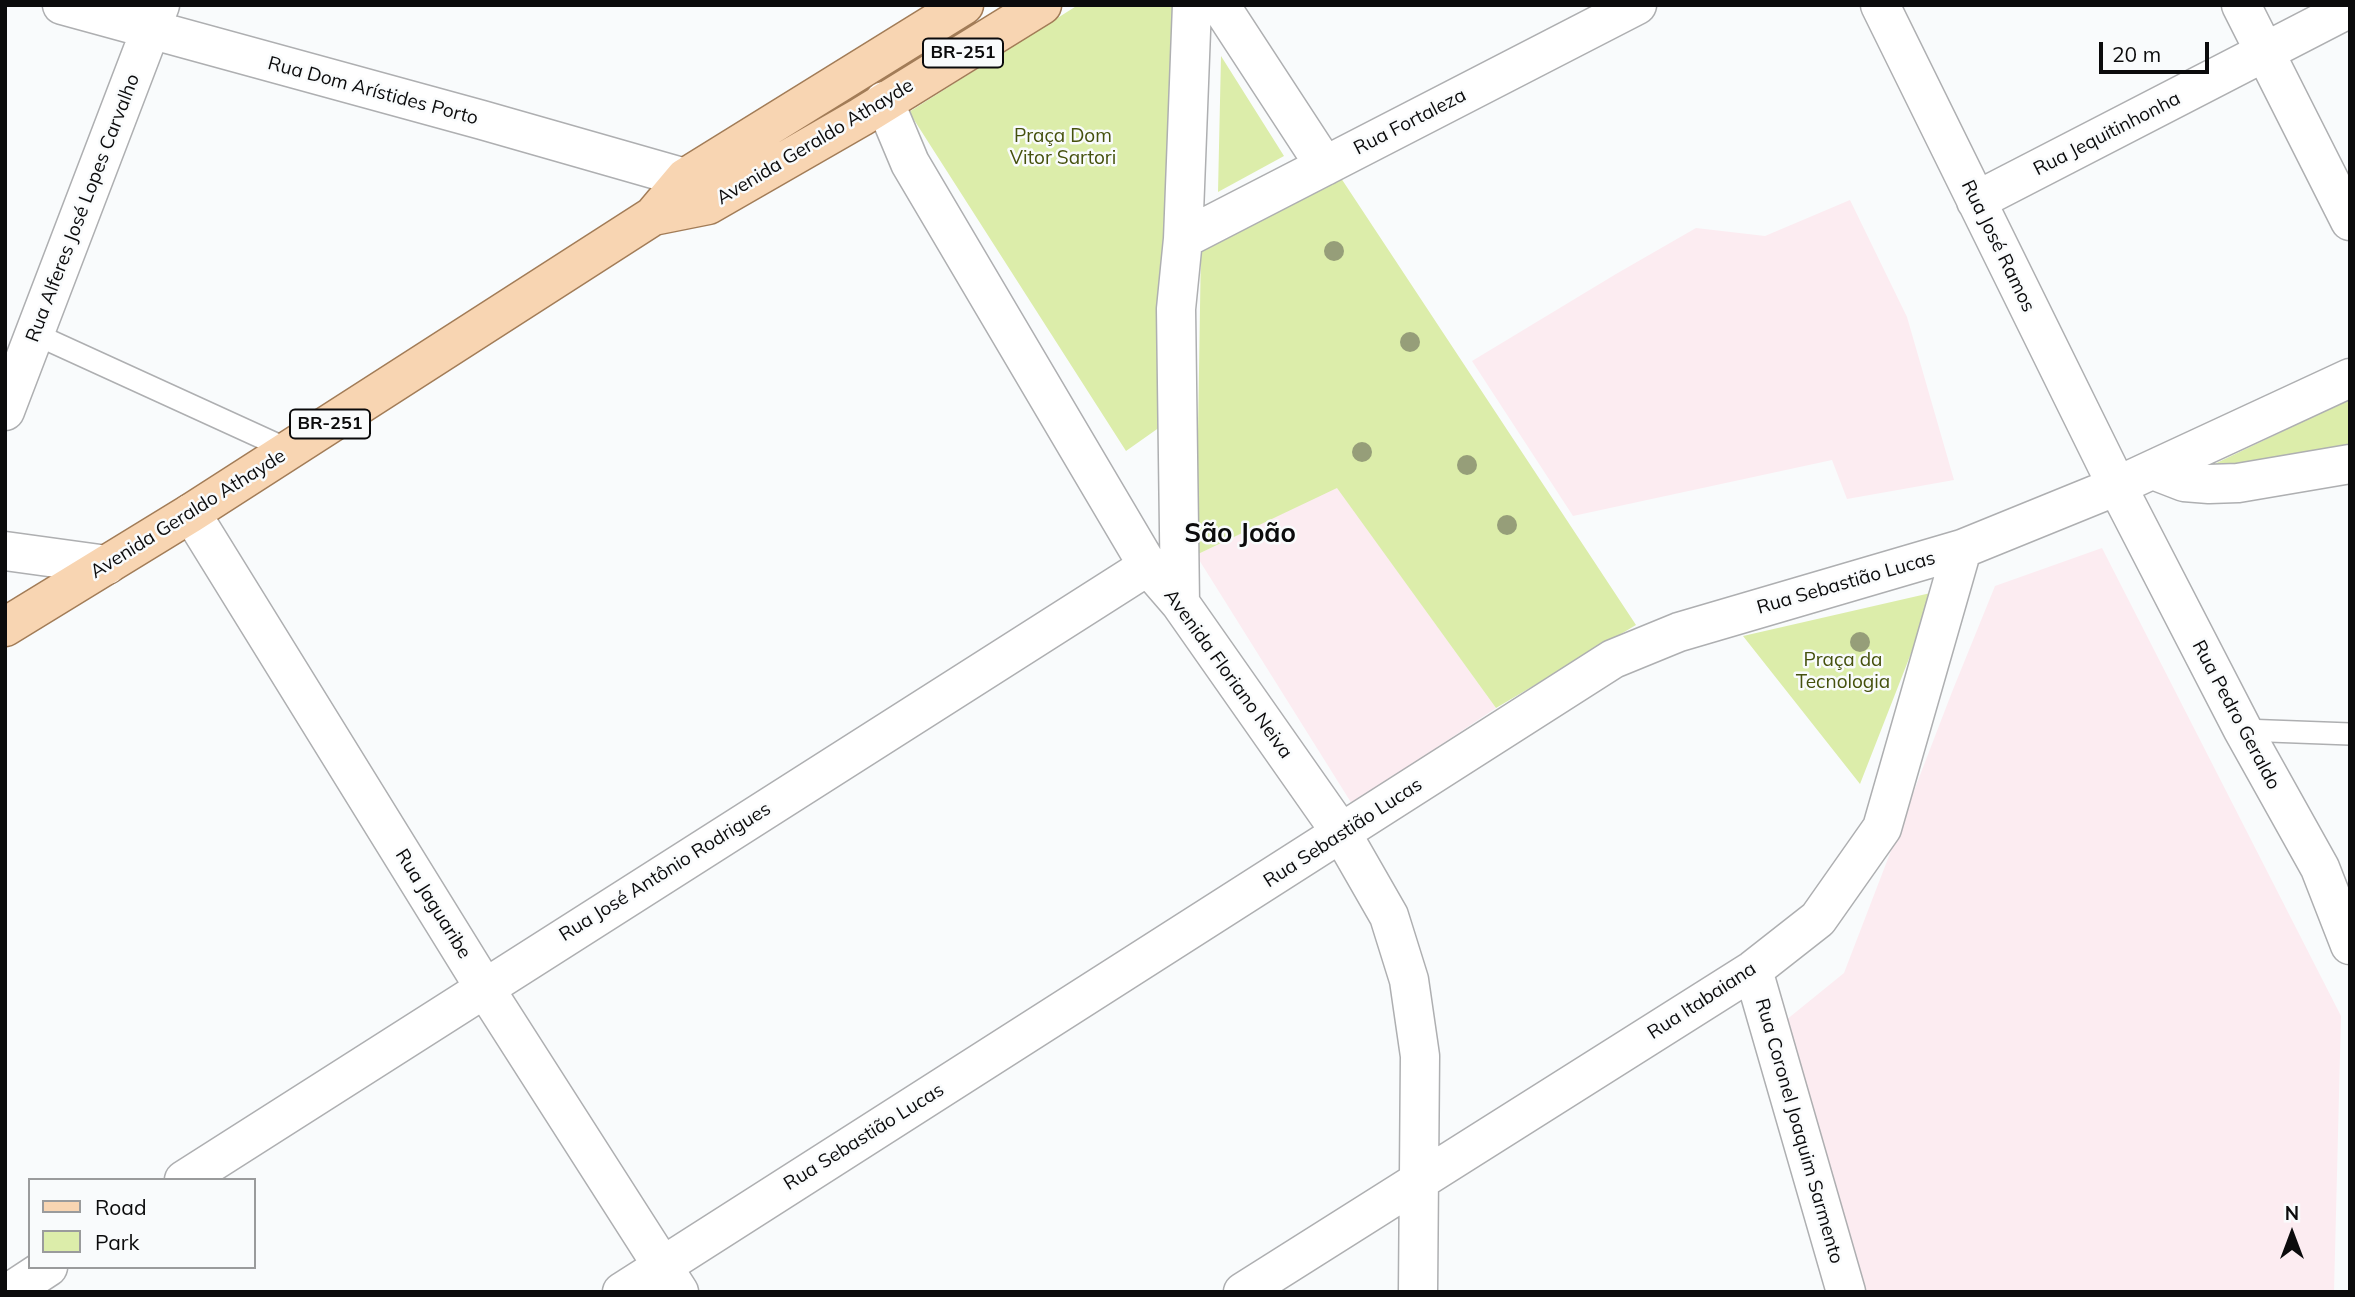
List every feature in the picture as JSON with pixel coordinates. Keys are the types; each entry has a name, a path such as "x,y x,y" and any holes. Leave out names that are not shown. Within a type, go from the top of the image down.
{"main road":[{"name":"Avenida Geraldo Athayde","path":"5,627 191,513 653,216 685,178 964,5"},
{"name":"Avenida Geraldo Athayde","path":"653,216 708,205 1042,5"},
{"path":"884,101 881,81 887,53"}],"street":[{"name":"Rua Dom Arístides Porto","path":"62,5 155,18 482,120 685,178"},
{"path":"1180,603 1176,309 1183,239 1192,5"},
{"path":"1220,5 1325,166"},
{"name":"Rua Fortaleza","path":"1183,239 1637,5"},
{"name":"Rua José Ramos","path":"1880,5 2117,486"},
{"path":"2241,5 2350,221"},
{"name":"Rua Jequitinhonha","path":"1976,201 2350,8"},
{"name":"Rua Alferes José Lopes Carvalho","path":"5,411 155,18"},
{"name":"Avenida Floriano Neiva","path":"884,101 910,163 1148,566 1180,603 1342,834 1389,916 1409,980 1420,1056 1419,1292"},
{"name":"Rua Sebastião Lucas","path":"622,1292 670,1278 1342,834 1613,659 1679,632 1962,549 2117,486 2350,378"},
{"path":"2153,470 2184,482 2209,484 2238,483 2350,464"},
{"name":"Rua Pedro Geraldo","path":"2117,486 2243,730 2335,874 2350,945"},
{"name":"Rua Jaguaribe","path":"191,513 484,987 670,1278"},
{"name":"Rua Itabaiana","path":"1243,1292 1753,970 1818,919 1882,828 1962,549"},
{"path":"5,551 107,565"},
{"name":"Rua José Antônio Rodrigues","path":"187,1178 1148,566"},
{"name":"Rua Coronel Joaquim Sarmento","path":"1753,970 1846,1292"},
{"path":"10,1292 45,1269"}],"lane":[{"path":"35,334 289,450"},
{"path":"2243,730 2350,734"}],"shaded area":[{"path":"1850,200 1907,317 1954,480 1847,499 1832,460 1573,516 1472,361 1696,228 1765,236"},
{"path":"1337,487 1496,708 1352,804 1196,555"},
{"path":"2102,548 2341,1016 2334,1292 1861,1292 1775,1029 1844,973 1995,586"}],"green space":[{"name":"Praça Dom Vitor Sartori","path":"1078,5 1180,5 1160,427 1126,451 909,112"},
{"path":"1221,56 1284,156 1218,192"},
{"path":"1335,169 1636,625 1496,708 1337,488 1196,555 1201,246"},
{"path":"2350,399 2350,449 2204,469"},
{"name":"Praça da Tecnologia","path":"1935,592 1860,784 1743,636"}],"district":[{"name":"São João","path":"1240,534"}]}
